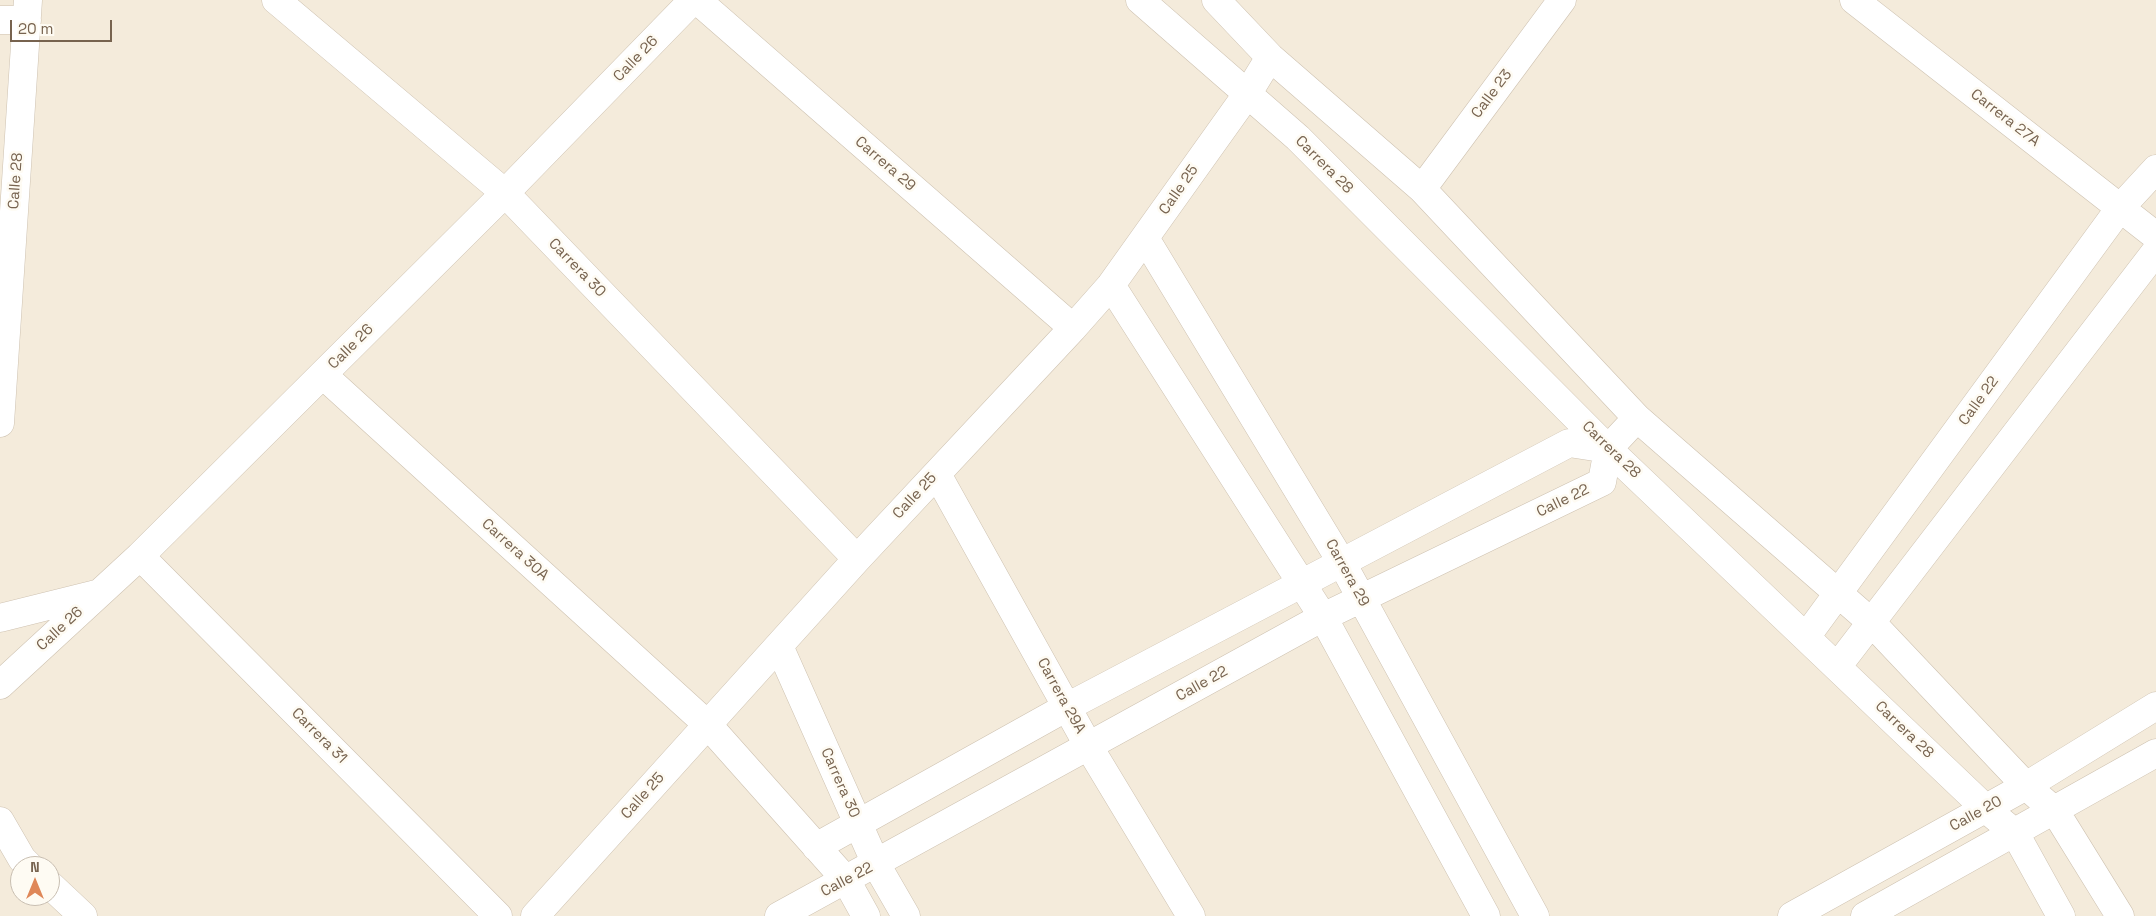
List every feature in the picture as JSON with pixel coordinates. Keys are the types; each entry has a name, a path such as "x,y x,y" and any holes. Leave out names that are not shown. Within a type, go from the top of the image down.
{"street":[{"name":"Carrera 30","path":"276,0 505,193 857,558"},
{"name":"Calle 26","path":"0,684 140,556 505,193 693,0"},
{"name":"Carrera 29","path":"697,0 1073,328"},
{"name":"Carrera 28","path":"1140,0 1298,138 1608,449 1986,809 2015,833 2061,916"},
{"path":"1216,0 1270,57 1422,189 1637,418 1871,622 2026,786 2055,812 2120,916"},
{"name":"Calle 23","path":"1422,189 1562,0"},
{"name":"Carrera 27A","path":"1854,0 2156,236"},
{"path":"0,20 28,10"},
{"name":"Calle 28","path":"0,423 6,235 28,10"},
{"name":"Calle 25","path":"535,916 857,558 1111,285 1248,93 1270,57"},
{"name":"Calle 22","path":"1806,636 2120,208 2156,168"},
{"name":"Carrera 29","path":"1145,238 1342,563 1535,916"},
{"path":"1837,667 2156,252"},
{"path":"1111,285 1323,617 1486,916"},
{"name":"Carrera 30A","path":"323,375 708,725"},
{"path":"816,847 1067,707 1569,443 1608,449 1637,418"},
{"name":"Calle 22","path":"779,916 1323,617 1602,482 1608,449"},
{"name":"Carrera 29A","path":"937,474 1089,746 1191,916"},
{"name":"Carrera 31","path":"140,556 498,916"},
{"path":"0,618 98,594"},
{"name":"Carrera 30","path":"779,646 876,864 906,916"},
{"name":"Calle 20","path":"1792,916 2026,786 2156,706"},
{"path":"708,725 846,880 866,916"},
{"path":"1865,916 2055,812 2156,753"},
{"path":"0,821 20,856"},
{"path":"60,895 83,916"}],"shaded area":[{"path":"0,0 2156,0 2156,916 0,916"}]}
